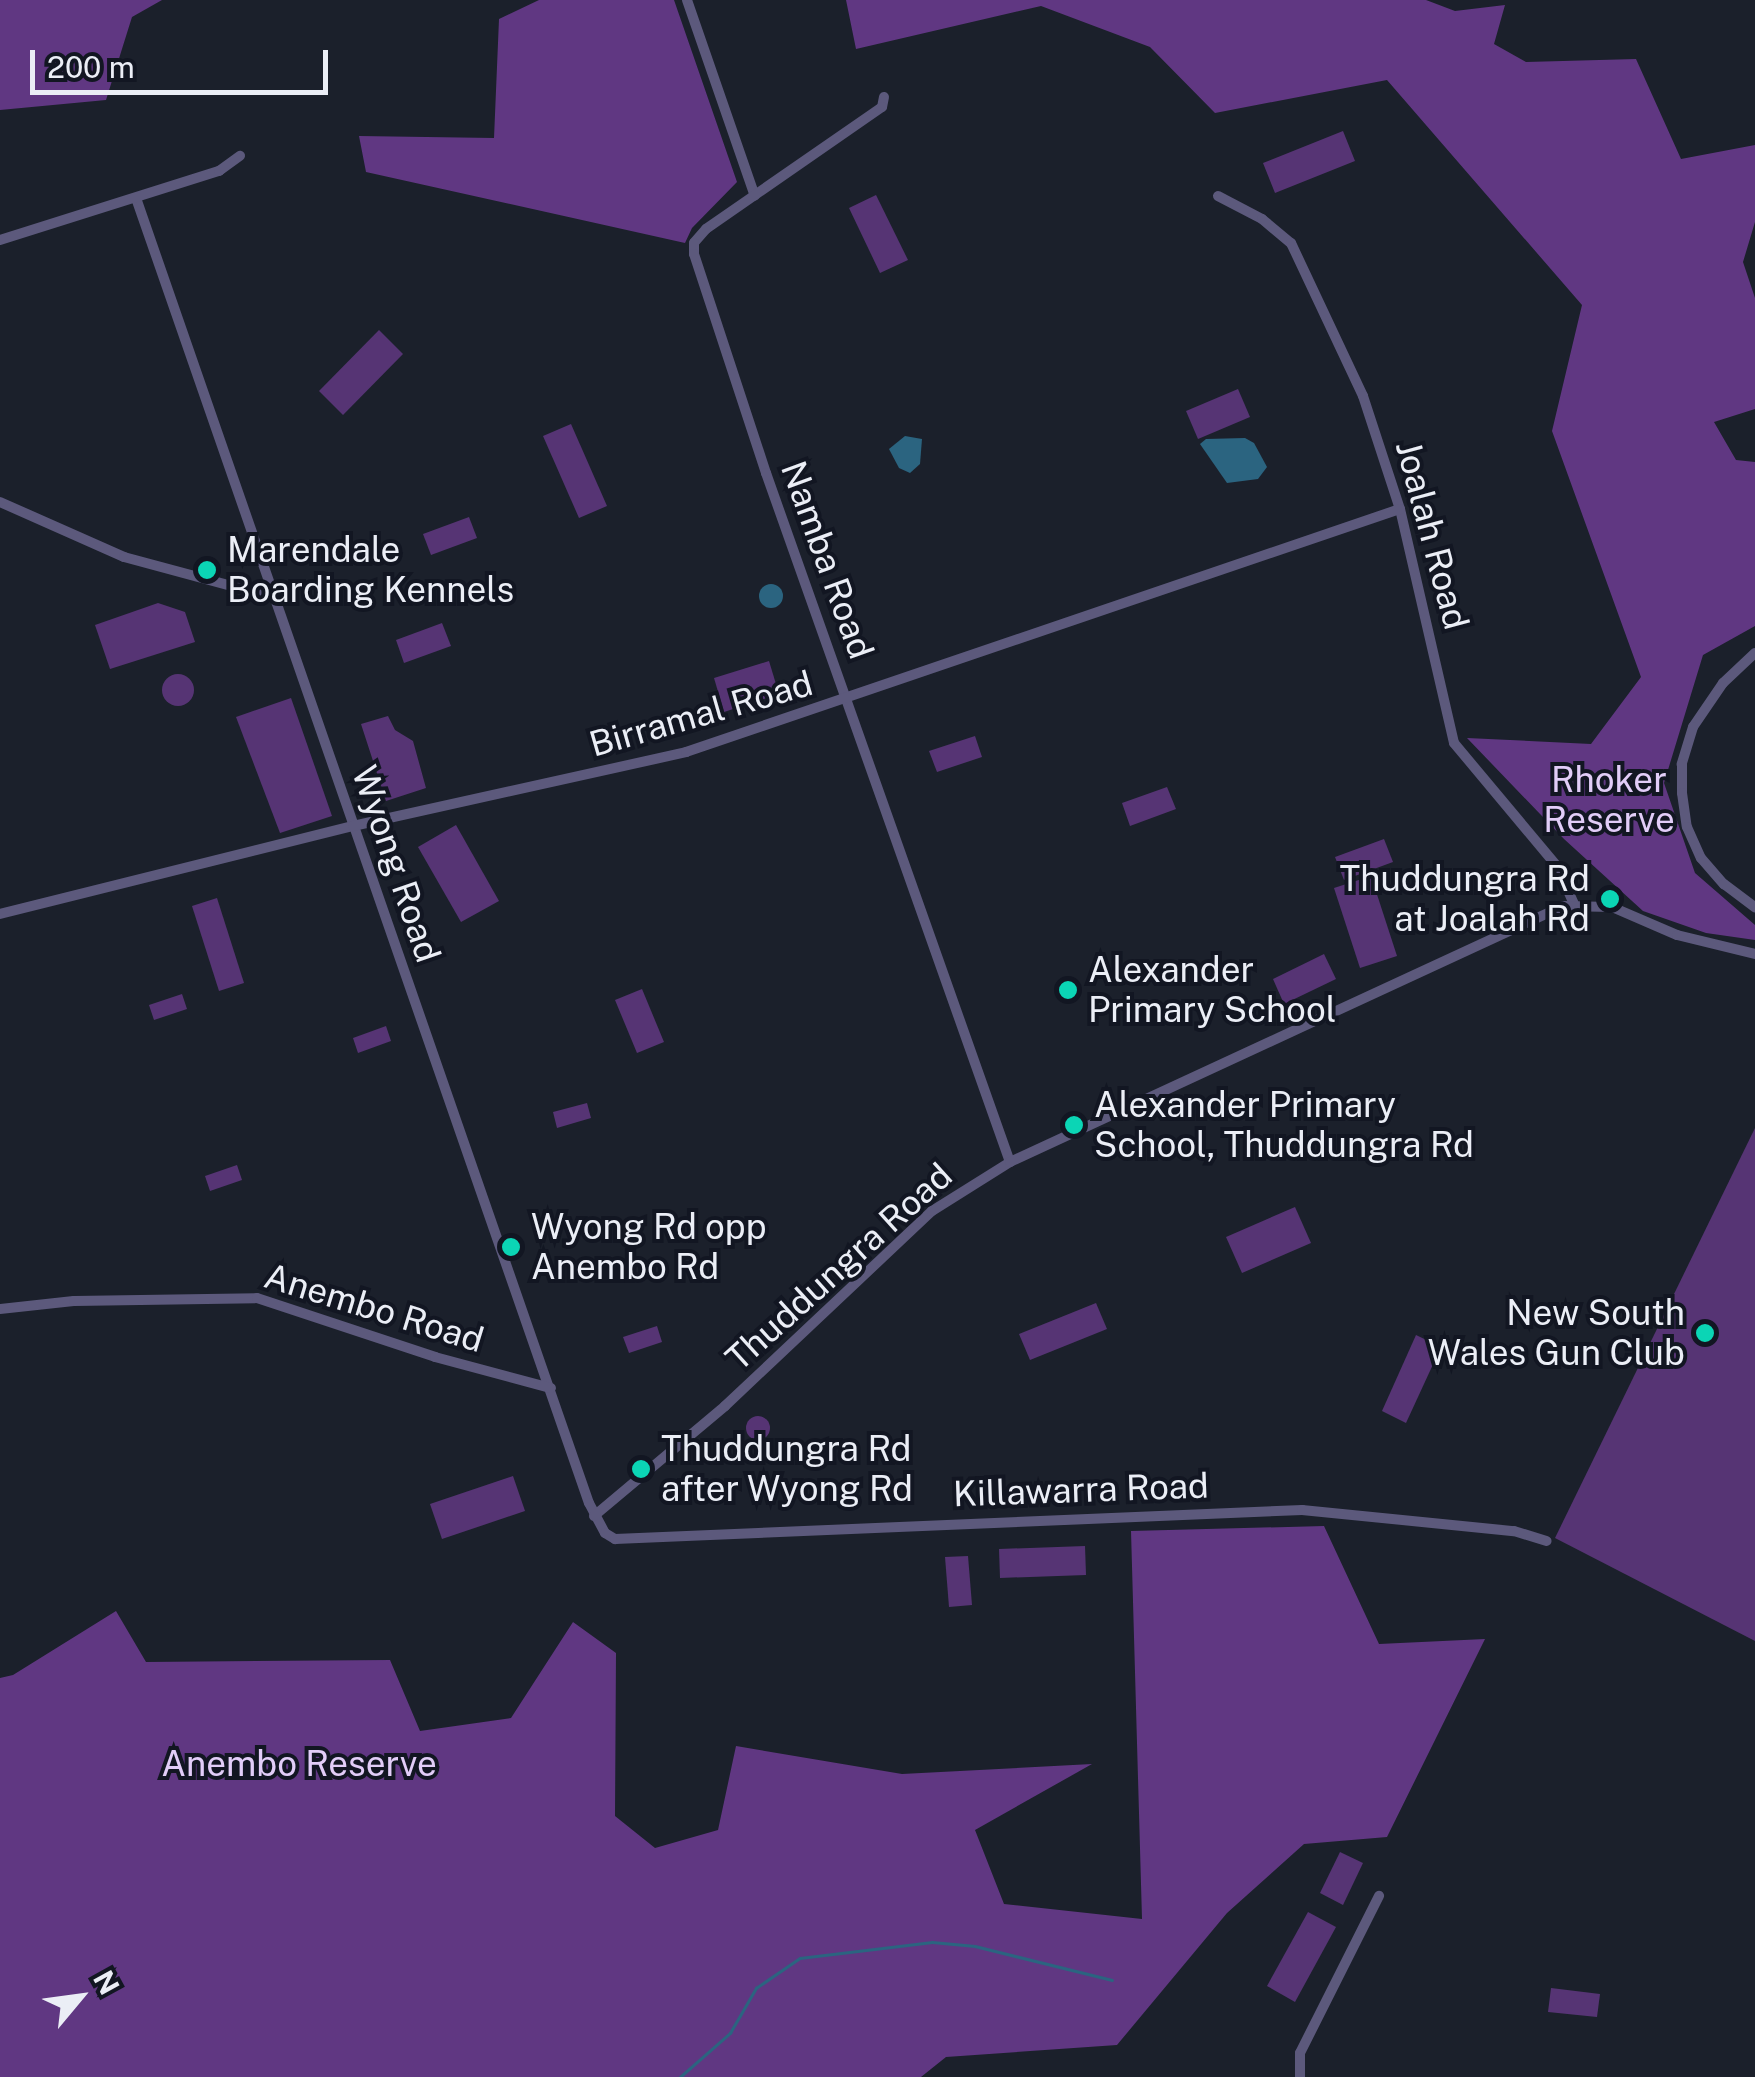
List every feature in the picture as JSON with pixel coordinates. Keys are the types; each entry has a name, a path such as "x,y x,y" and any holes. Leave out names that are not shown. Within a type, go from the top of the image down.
{"street":[{"path":"687,0 755,196"},
{"name":"Namba Road","path":"884,97 882,107 700,234 694,254 1010,1162"},
{"path":"0,240 219,171 240,156"},
{"name":"Joalah Road","path":"1218,196 1262,219 1291,244 1363,396 1400,509 1454,743 1556,866 1574,904"},
{"name":"Wyong Road","path":"136,198 594,1516 604,1533 615,1538"},
{"path":"0,502 124,556 254,592 273,592"},
{"name":"Birramal Road","path":"0,914 353,826 686,752 1400,509"},
{"path":"1755,653 1723,684 1693,727 1682,764 1688,827 1701,858 1724,884 1755,907"},
{"name":"Thuddungra Road","path":"594,1516 725,1406 932,1212 1010,1162 1514,926 1574,904 1612,907 1677,935 1755,954"},
{"name":"Anembo Road","path":"0,1309 74,1301 257,1298 435,1357 551,1388"},
{"name":"Killawarra Road","path":"615,1538 1302,1510 1514,1531 1546,1541"},
{"path":"1300,2077 1300,2054 1379,1896"}],"shaded area":[{"path":"1343,131 1355,161 1275,193 1263,163"},
{"path":"876,195 908,260 880,273 849,208"},
{"path":"379,330 403,354 343,415 319,391"},
{"path":"1238,389 1250,417 1198,439 1186,411"},
{"path":"571,424 607,506 579,518 543,436"},
{"path":"469,517 477,538 431,555 423,534"},
{"path":"158,603 185,612 195,642 110,669 95,625"},
{"path":"442,623 451,646 404,663 396,640"},
{"path":"769,661 779,694 724,712 714,678"},
{"path":"178,674 189,679 194,690 189,701 178,706 167,701 162,690 167,679"},
{"path":"291,698 332,816 280,833 236,717"},
{"path":"388,716 395,730 413,741 426,788 386,801 361,724"},
{"path":"975,736 982,757 937,772 929,751"},
{"path":"1167,787 1176,809 1130,826 1122,803"},
{"path":"456,825 499,901 461,922 418,847"},
{"path":"1384,839 1393,862 1344,880 1335,857"},
{"path":"1371,876 1397,956 1360,968 1334,888"},
{"path":"217,898 244,983 219,991 192,906"},
{"path":"1324,954 1336,979 1284,1004 1273,979"},
{"path":"642,989 664,1042 637,1053 615,1000"},
{"path":"182,994 187,1009 154,1020 149,1005"},
{"path":"386,1026 391,1041 358,1053 353,1038"},
{"path":"587,1103 591,1118 557,1128 553,1112"},
{"name":"New South Wales Gun Club","path":"1755,1128 1755,1641 1555,1538"},
{"path":"237,1165 242,1180 210,1191 205,1176"},
{"path":"1295,1207 1311,1243 1242,1273 1226,1237"},
{"path":"1096,1303 1107,1329 1030,1360 1019,1334"},
{"path":"657,1326 662,1342 629,1353 623,1337"},
{"path":"1416,1335 1441,1347 1406,1423 1382,1411"},
{"path":"758,1416 770,1428 758,1440 746,1428"},
{"path":"513,1476 525,1511 442,1539 430,1504"},
{"path":"1085,1546 1086,1575 1000,1578 999,1549"},
{"path":"968,1556 972,1605 949,1607 945,1557"},
{"path":"1340,1852 1363,1863 1343,1905 1320,1893"},
{"path":"1308,1912 1336,1927 1295,2002 1267,1986"},
{"path":"1551,1988 1600,1994 1597,2017 1548,2012"}],"green space":[{"path":"0,0 162,0 132,17 106,100 0,110"},
{"path":"539,0 674,0 737,182 692,228 685,243 366,172 359,136 494,138 499,19"},
{"name":"Rhoker Reserve","path":"846,0 1426,0 1455,11 1505,5 1494,44 1526,62 1636,59 1681,159 1755,145 1755,222 1743,262 1755,298 1755,409 1714,422 1736,460 1755,462 1755,626 1703,655 1664,783 1695,873 1755,925 1755,940 1706,933 1643,911 1564,839 1467,738 1591,744 1641,677 1552,431 1582,305 1387,80 1215,113 1150,47 1041,6 856,49"},
{"name":"Anembo Reserve","path":"1324,1526 1379,1644 1485,1639 1387,1837 1304,1844 1227,1913 1117,2045 946,2057 921,2077 0,2077 0,1678 13,1675 116,1611 146,1662 390,1660 420,1731 511,1718 573,1622 616,1653 615,1816 655,1848 718,1830 736,1746 902,1774 1092,1764 975,1830 1004,1904 1142,1919 1131,1531"}],"water":[{"path":"905,436 922,439 920,464 910,473 899,468 889,449"},
{"path":"1245,438 1254,443 1267,467 1258,479 1227,483 1200,444 1206,439"},
{"path":"771,584 783,596 771,608 759,596"}],"waterway":[{"path":"680,2077 730,2033 756,1988 800,1958 932,1942 975,1946 1112,1980"}],"place":[{"name":"Marendale Boarding Kennels","path":"207,570"},
{"name":"Thuddungra Rd at Joalah Rd","path":"1610,899"},
{"name":"Alexander Primary School","path":"1068,990"},
{"name":"Alexander Primary School, Thuddungra Rd","path":"1074,1125"},
{"name":"Wyong Rd opp Anembo Rd","path":"511,1247"},
{"name":"New South Wales Gun Club","path":"1705,1333"},
{"name":"Thuddungra Rd after Wyong Rd","path":"641,1469"}]}
